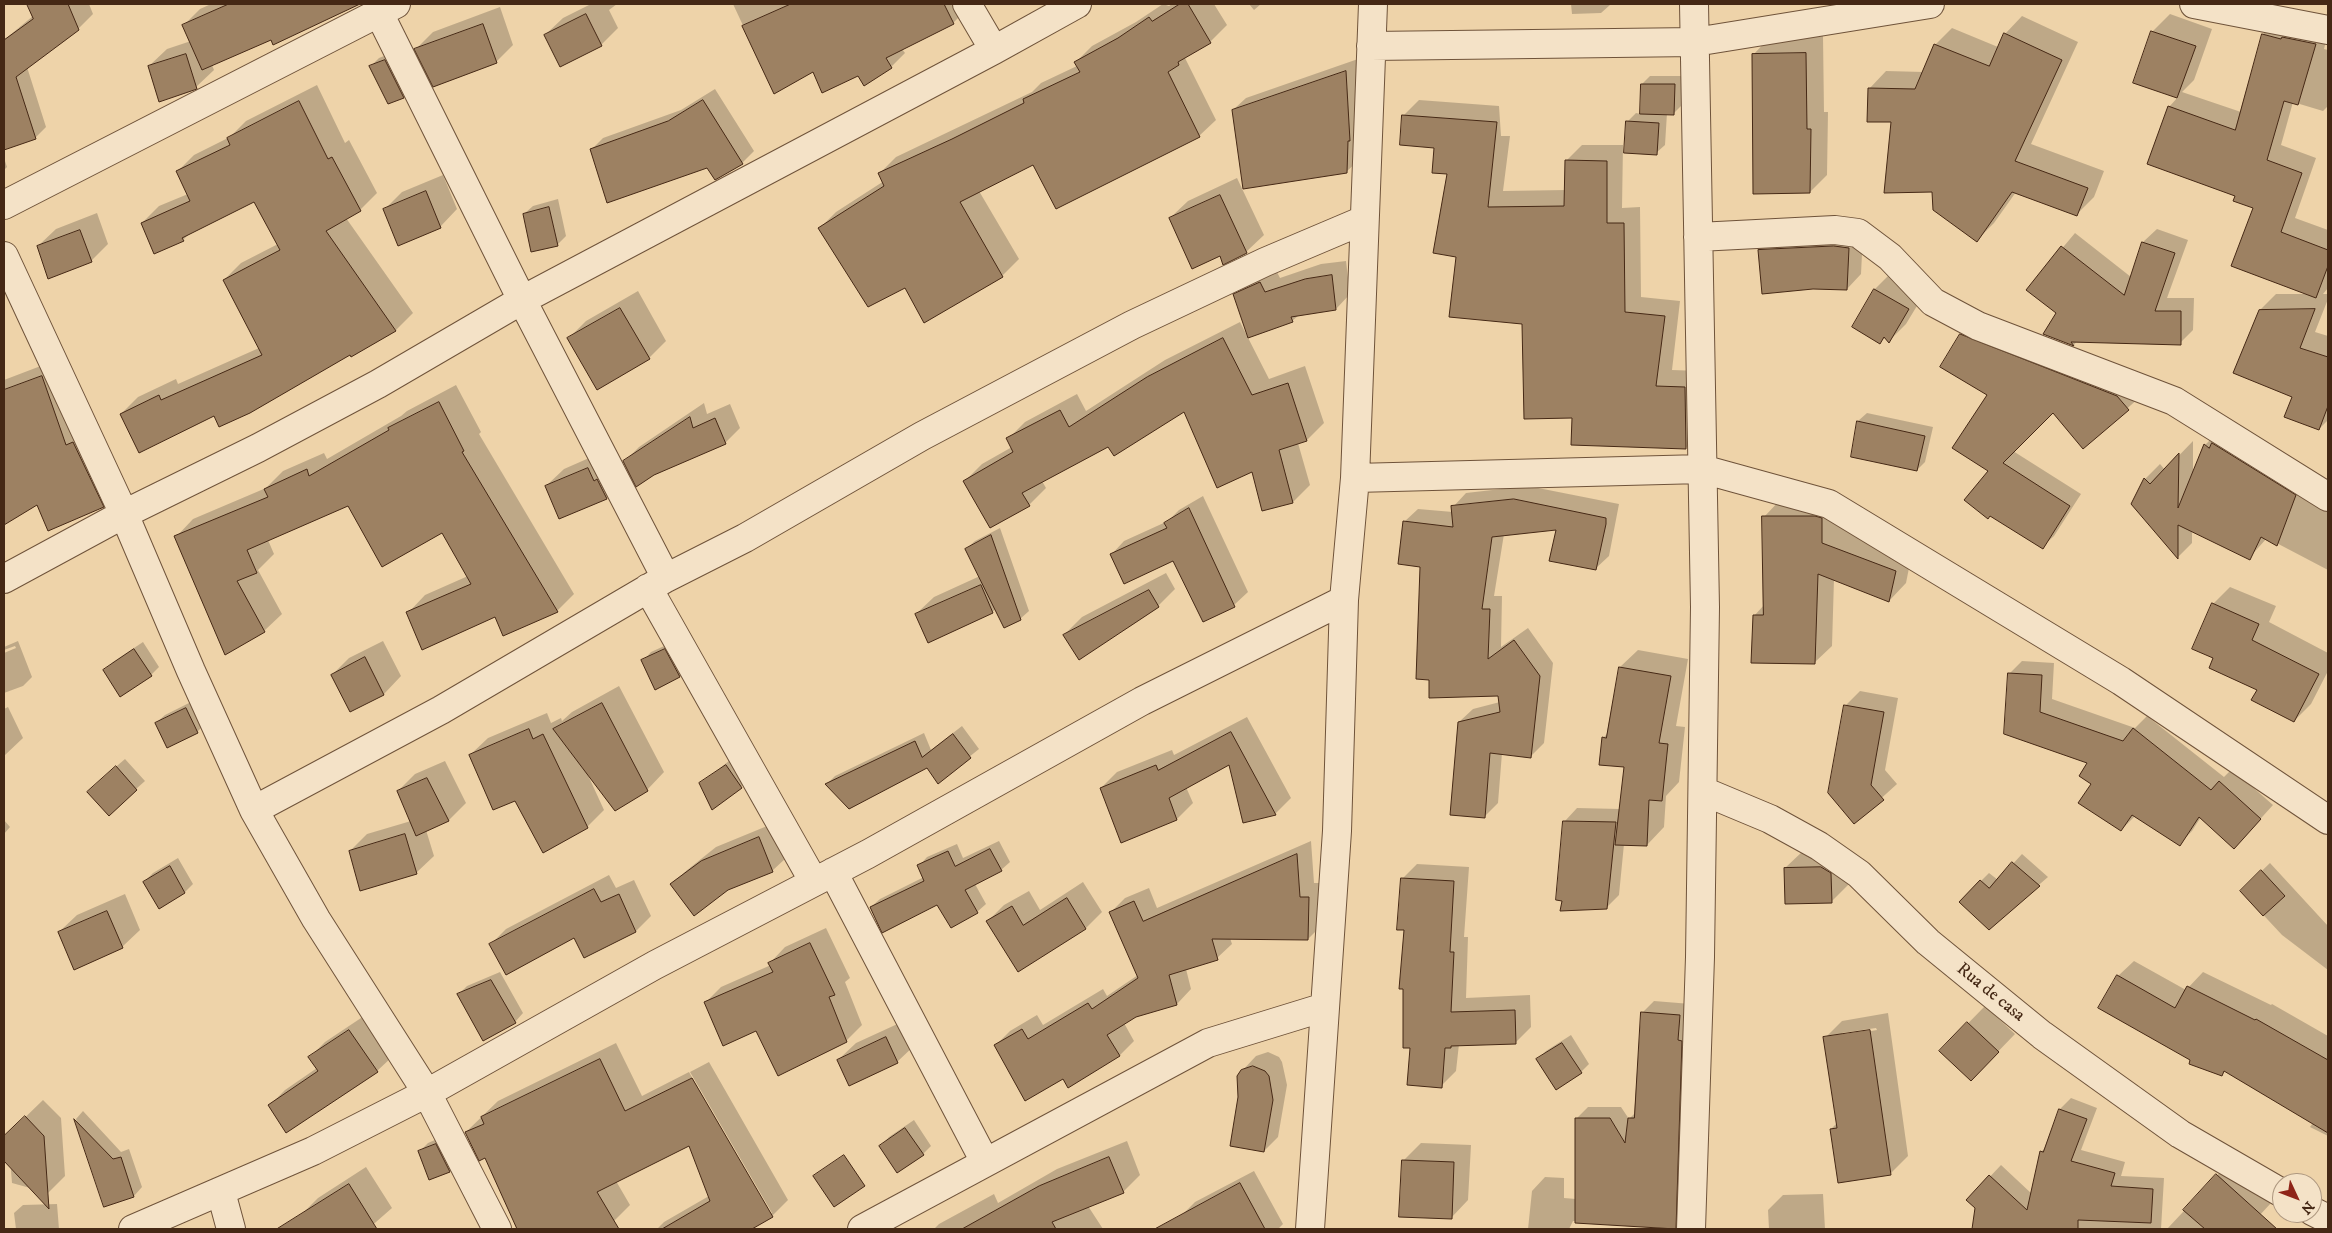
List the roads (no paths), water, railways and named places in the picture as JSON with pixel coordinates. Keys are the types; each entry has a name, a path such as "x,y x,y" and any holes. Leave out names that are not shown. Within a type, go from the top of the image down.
{"street":[{"path":"967,4 994,50"},
{"path":"4,579 124,514 258,448 378,384 522,300 994,50 1077,4"},
{"path":"1310,1229 1337,831 1344,600 1355,478 1372,4"},
{"path":"1691,1229 1700,957 1705,607 1694,4"},
{"path":"1371,46 1695,42 1930,4"},
{"path":"2194,4 2328,30"},
{"path":"4,205 388,8 522,300 657,583 986,1162"},
{"path":"254,810 441,710 657,583 745,538 922,436 1132,325 1265,262 1364,220"},
{"path":"1698,237 1835,230 1858,233 1890,257 1933,302 1978,326 2174,401 2328,497"},
{"path":"4,256 124,514 191,671 254,810 316,919 427,1093 496,1229"},
{"path":"1355,478 1702,469 1829,504 2121,681 2328,820"},
{"path":"133,1229 313,1152 427,1093 655,965 823,877 1142,701 1344,600"},
{"name":"Rua de casa","path":"1703,791 1770,819 1819,846 1859,874 1928,942 2042,1035 2180,1134 2272,1187"},
{"path":"862,1229 1208,1043 1324,1007"},
{"path":"221,1192 231,1229"}]}
